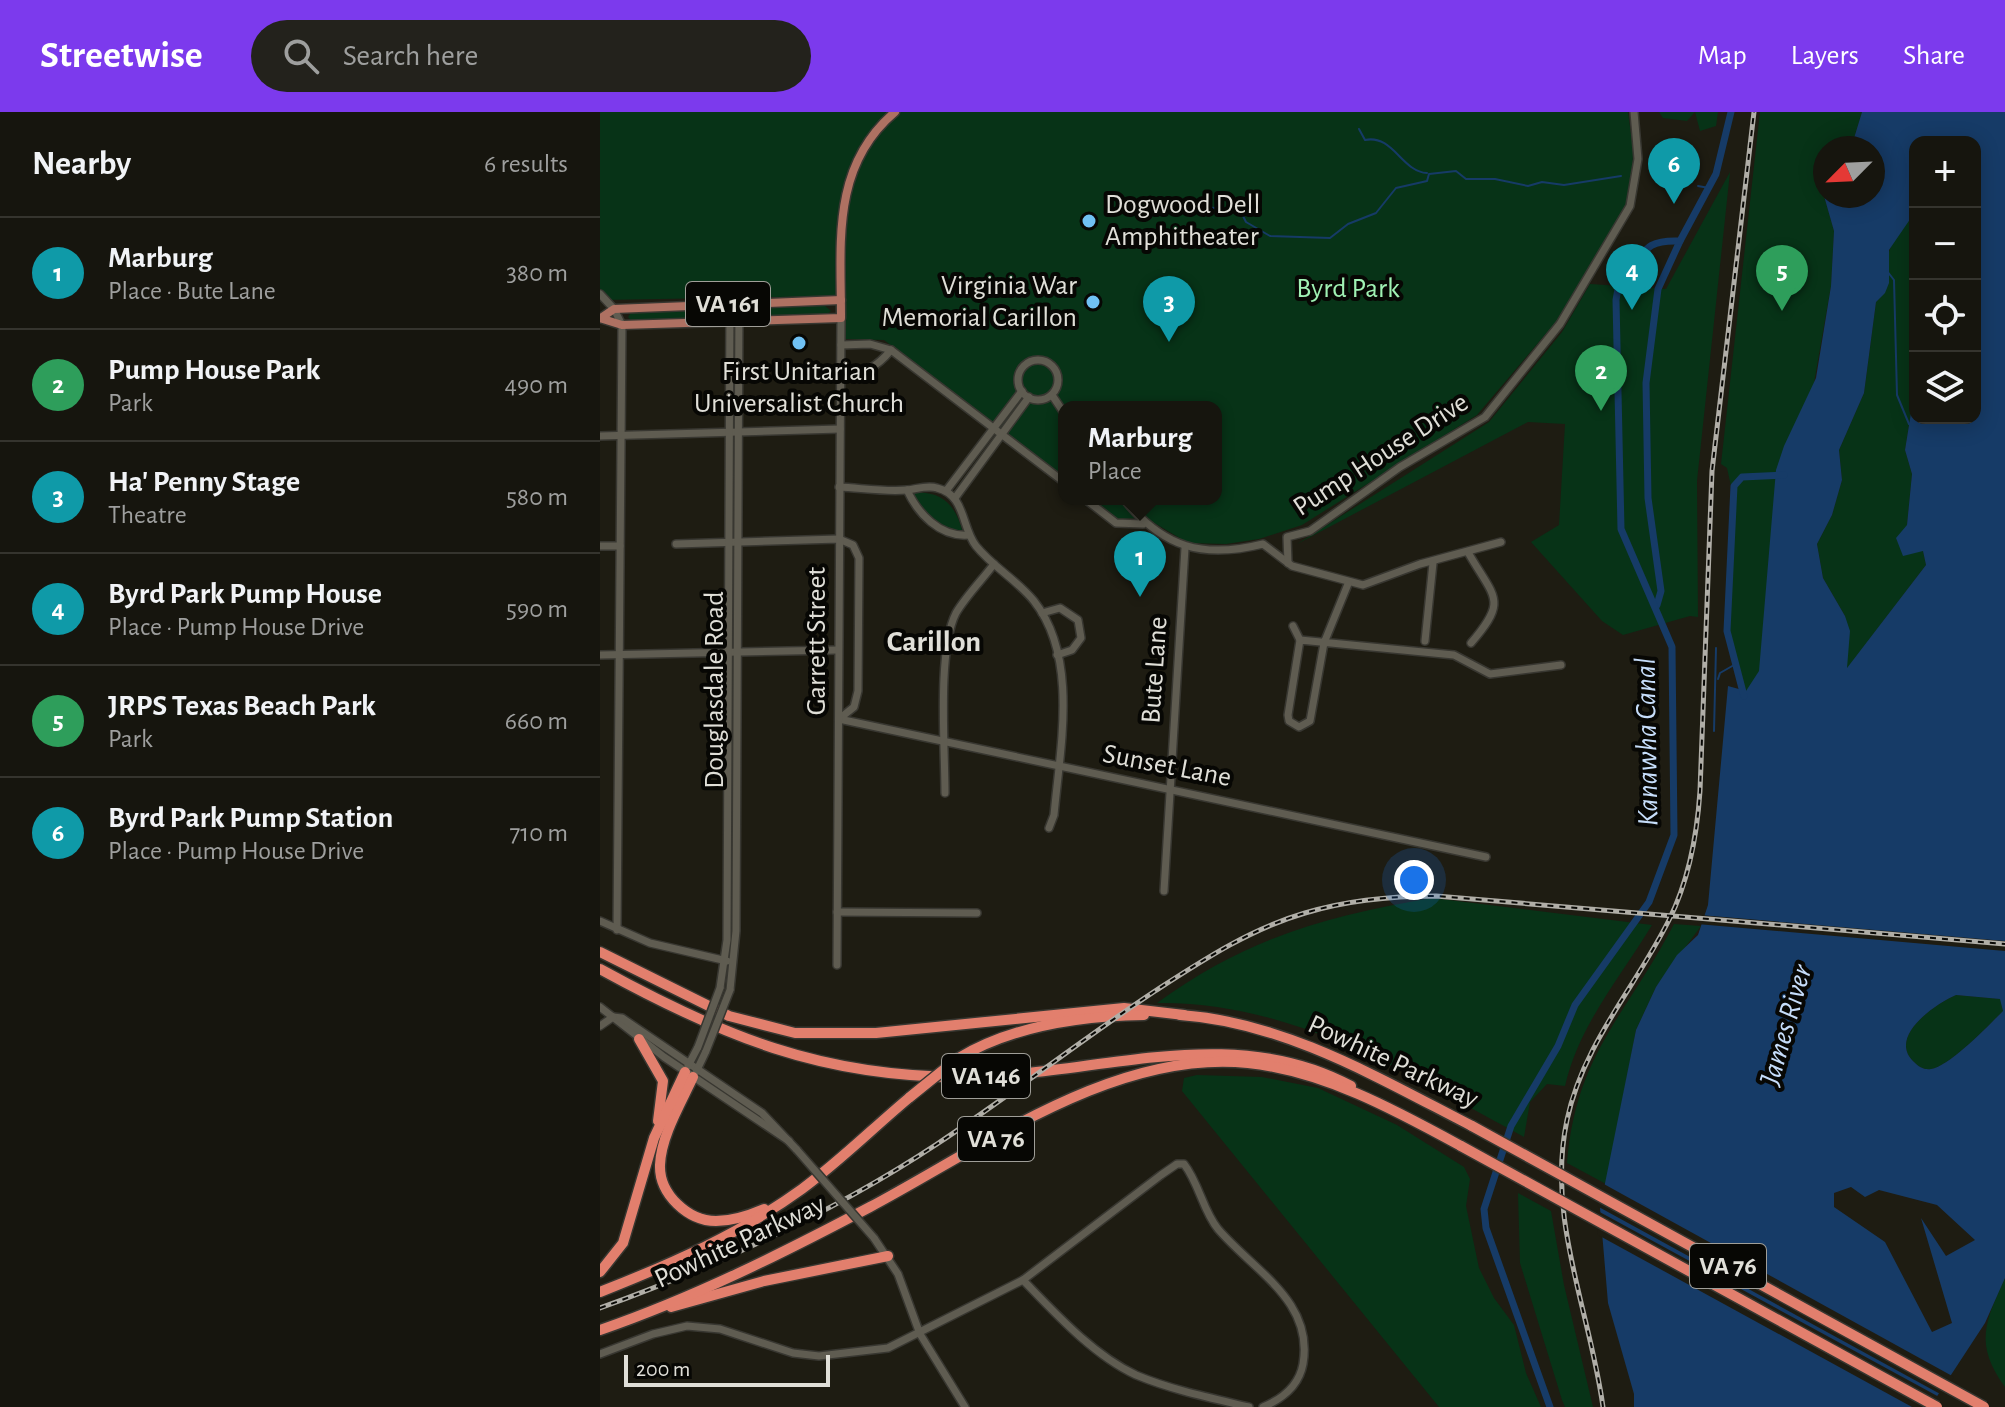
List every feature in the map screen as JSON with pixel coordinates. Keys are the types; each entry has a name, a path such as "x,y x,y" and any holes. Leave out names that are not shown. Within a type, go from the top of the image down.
{"highway":[{"name":"VA 146","path":"600,952 729,1016 795,1033 876,1033 1124,1008 1184,1015"},
{"name":"VA 146","path":"600,969 674,1008 760,1046 849,1069 909,1076 1006,1076 1182,1054 1221,1053 1282,1059 1307,1067 1381,1102"},
{"name":"Powhite Parkway","path":"600,1292 691,1255 788,1198 957,1059 978,1047 1031,1029 1138,1015 1184,1015 1234,1024 1307,1045 1472,1126 1984,1407"},
{"path":"600,1272 623,1243 654,1138 663,1081 639,1039"},
{"name":"Powhite Parkway","path":"600,1330 748,1268 1077,1095 1123,1076 1192,1063 1248,1063 1280,1068 1381,1102 1937,1407"},
{"path":"654,1138 691,1071"},
{"path":"691,1071 660,1162 663,1183 674,1201 692,1214 716,1221 740,1217 788,1198"},
{"path":"631,1319 764,1281 888,1256"}],"main road":[{"path":"841,318 840,216 850,174 866,144 895,112"},
{"name":"VA 161","path":"600,318 614,309 841,300"},
{"name":"VA 161","path":"600,318 622,325 841,318"}],"street":[{"name":"Pump House Drive","path":"1288,563 1287,537 1310,531 1400,467 1485,417 1560,324 1630,206 1638,159 1634,112"},
{"path":"600,294 614,309 622,325 617,930"},
{"name":"Douglasdale Road","path":"691,1071 730,990 734,303"},
{"name":"Garrett Street","path":"837,965 841,318"},
{"path":"841,345 870,344 891,350 1058,477"},
{"path":"840,376 866,372 878,365 891,350"},
{"path":"1043,361 1056,372 1058,384 1052,395 1039,400 1022,391 1019,381 1022,369 1031,362 1043,361"},
{"path":"946,491 1022,391"},
{"path":"1052,395 1058,404"},
{"path":"955,498 1029,397"},
{"path":"600,436 840,429"},
{"path":"839,487 907,490 930,487 946,491 955,498 968,535 994,564 1024,590 1042,613 1057,655 1062,701 1058,767 1049,828"},
{"path":"907,490 917,508 937,527 968,535"},
{"path":"1093,505 1116,523 1143,524"},
{"path":"1129,505 1143,524 1185,548 1221,551 1263,544 1288,563 1348,584 1372,583 1501,542"},
{"path":"676,544 839,539 857,550 857,699 854,707 839,719"},
{"path":"600,546 620,546"},
{"name":"Bute Lane","path":"1164,891 1185,548"},
{"path":"1469,554 1494,597 1496,608 1493,617 1471,643"},
{"path":"1425,641 1433,563"},
{"path":"945,793 951,627 957,612 994,564"},
{"path":"1293,626 1300,640 1288,715 1289,721 1299,727 1310,721 1324,643 1348,584"},
{"path":"1042,613 1060,608 1078,620 1081,638 1072,650 1057,655"},
{"path":"1300,640 1454,655 1490,674 1561,665"},
{"path":"600,655 838,650"},
{"name":"Sunset Lane","path":"839,719 1486,857"},
{"path":"837,912 977,913"},
{"path":"600,921 650,943 729,962"},
{"name":"Douglasdale Road","path":"702,1049 729,962"},
{"path":"600,1007 639,1039 691,1071"},
{"path":"600,1026 613,1017 622,1018 789,1141 888,1256 920,1334 965,1407"},
{"path":"600,1354 653,1334 687,1326 720,1329 793,1353 819,1356 874,1351 920,1334 989,1293 1023,1280 1161,1175 1184,1164 1216,1227 1281,1290 1302,1324 1305,1340 1302,1367 1284,1402 1263,1407"},
{"path":"1023,1280 1072,1329 1133,1373 1165,1386 1249,1407"}],"green space":[{"name":"Byrd Park","path":"600,112 1628,112 1633,149 1632,189 1621,216 1555,323 1477,415 1302,525 1259,539 1226,544 1188,543 1146,518 1118,519 1099,505 1222,505 1222,401 1058,401 1058,473 884,340 844,339 842,296 600,300"},
{"path":"1659,112 1695,112 1687,121 1663,118"},
{"path":"1695,112 1718,112 1716,126 1700,131"},
{"path":"1760,112 1862,112 1855,136 1813,136 1813,208 1827,208 1834,231 1831,286 1766,656 1747,706 1727,628 1733,495 1727,468 1721,464"},
{"path":"1730,172 1697,481 1698,617 1690,616 1623,635 1602,621 1531,542 1559,525 1565,424 1528,422 1297,544 1489,422 1562,332 1590,284 1666,289"},
{"path":"1909,220 1909,424 1905,450 1912,474 1907,525 1913,552 1923,551 1926,565 1846,670 1845,616 1823,578 1817,544 1832,515 1842,480 1839,450 1864,393 1876,302 1885,290 1888,257 1898,234"},
{"path":"824,305 831,311 826,315 746,317 742,314 746,308"},
{"path":"720,309 724,314 719,318 632,322 628,317 632,311"},
{"path":"911,493 931,494 946,501 952,507 963,533 933,519"},
{"path":"1432,898 1652,925 1590,1022 1571,1064 1565,1086 1547,1084 1530,1102 1524,1137 1393,1067 1303,1028 1256,1014 1207,1006 1157,1003 1223,962 1288,933 1357,913"},
{"path":"1674,924 1701,926 1656,987 1636,1030 1606,1184 1567,1163 1572,1125 1592,1063"},
{"path":"1956,995 2001,999 2003,1011 1948,1061 1931,1069 1922,1068 1907,1052 1906,1042 1910,1032 1926,1014"},
{"path":"1197,1075 1262,1077 1318,1088 1397,1125 1464,1167 1470,1179 1466,1206 1479,1268 1494,1298 1514,1325 1526,1373 1541,1407 1439,1407 1182,1091 1184,1078"},
{"path":"1518,1193 1551,1211 1564,1285 1593,1407 1565,1407 1562,1400 1520,1263"},
{"path":"2005,1278 2005,1387 1989,1358 1986,1333 1992,1308"}],"water":[{"name":"James River","path":"1862,112 2005,112 2005,1278 1985,1323 1930,1407 1634,1407 1634,1394 1608,1303 1600,1208 1636,1030 1656,987 1677,955 1698,935 1708,905 1728,686 1746,691 1759,671 1776,470 1816,378 1831,286 1834,231 1827,208 1885,208 1885,136 1855,136","holes":["1956,995 2000,999 2003,1011 1948,1061 1924,1069 1907,1052 1906,1042 1910,1032 1926,1014","1851,1187 1865,1197 1879,1190 1937,1205 1975,1240 1946,1256 1921,1218 1952,1323 1932,1332 1885,1242 1834,1207 1834,1193"]}],"pier":[{"path":"1700,915 2005,941 2005,951 1697,924"},
{"path":"1602,1183 1954,1377 1942,1395 1597,1206"},
{"path":"1596,1210 1941,1398 1935,1407 1912,1407 1598,1235"}],"waterway":[{"name":"Kanawha Canal","path":"1550,1407 1486,1228 1484,1209 1511,1126 1558,1046 1575,1005 1649,902 1674,835 1672,647 1621,529 1616,300 1620,277 1648,248 1665,241 1680,241 1716,174 1731,112"},
{"path":"1359,129 1365,140 1383,142 1411,167 1427,173"},
{"path":"1194,205 1241,212 1246,222 1270,236 1330,238 1348,224 1376,213 1396,188 1427,181 1429,174 1456,171 1466,179 1495,179 1528,186 1542,182 1564,185 1621,176"},
{"path":"1698,186 1709,188"},
{"path":"1657,605 1661,591 1648,498 1646,383 1658,289 1680,241"},
{"path":"1887,271 1894,280 1897,395 1909,424"},
{"path":"1744,696 1727,631 1734,486 1742,477 1784,475"},
{"path":"1714,731 1716,648"},
{"path":"1718,679 1720,673 1734,665"}],"railway":[{"path":"1603,1407 1566,1229 1562,1157 1567,1120 1585,1066 1669,920 1687,873 1697,825 1712,471 1754,112"},
{"path":"600,1308 730,1256 816,1215 937,1144 1127,1010 1227,946 1285,920 1321,909 1370,900 1436,896 2005,944"}],"place":[{"name":"Byrd Park Pump Station","path":"1674,204"},
{"name":"Dogwood Dell Amphitheater","path":"1089,221"},
{"name":"Virginia War Memorial Carillon","path":"1093,302"},
{"name":"Byrd Park Pump House","path":"1632,310"},
{"name":"JRPS Texas Beach Park","path":"1782,311"},
{"name":"Ha' Penny Stage","path":"1169,342"},
{"name":"First Unitarian Universalist Church","path":"799,343"},
{"name":"Pump House Park","path":"1601,411"},
{"name":"Marburg","path":"1140,597"}],"district":[{"name":"Carillon","path":"934,642"}]}
